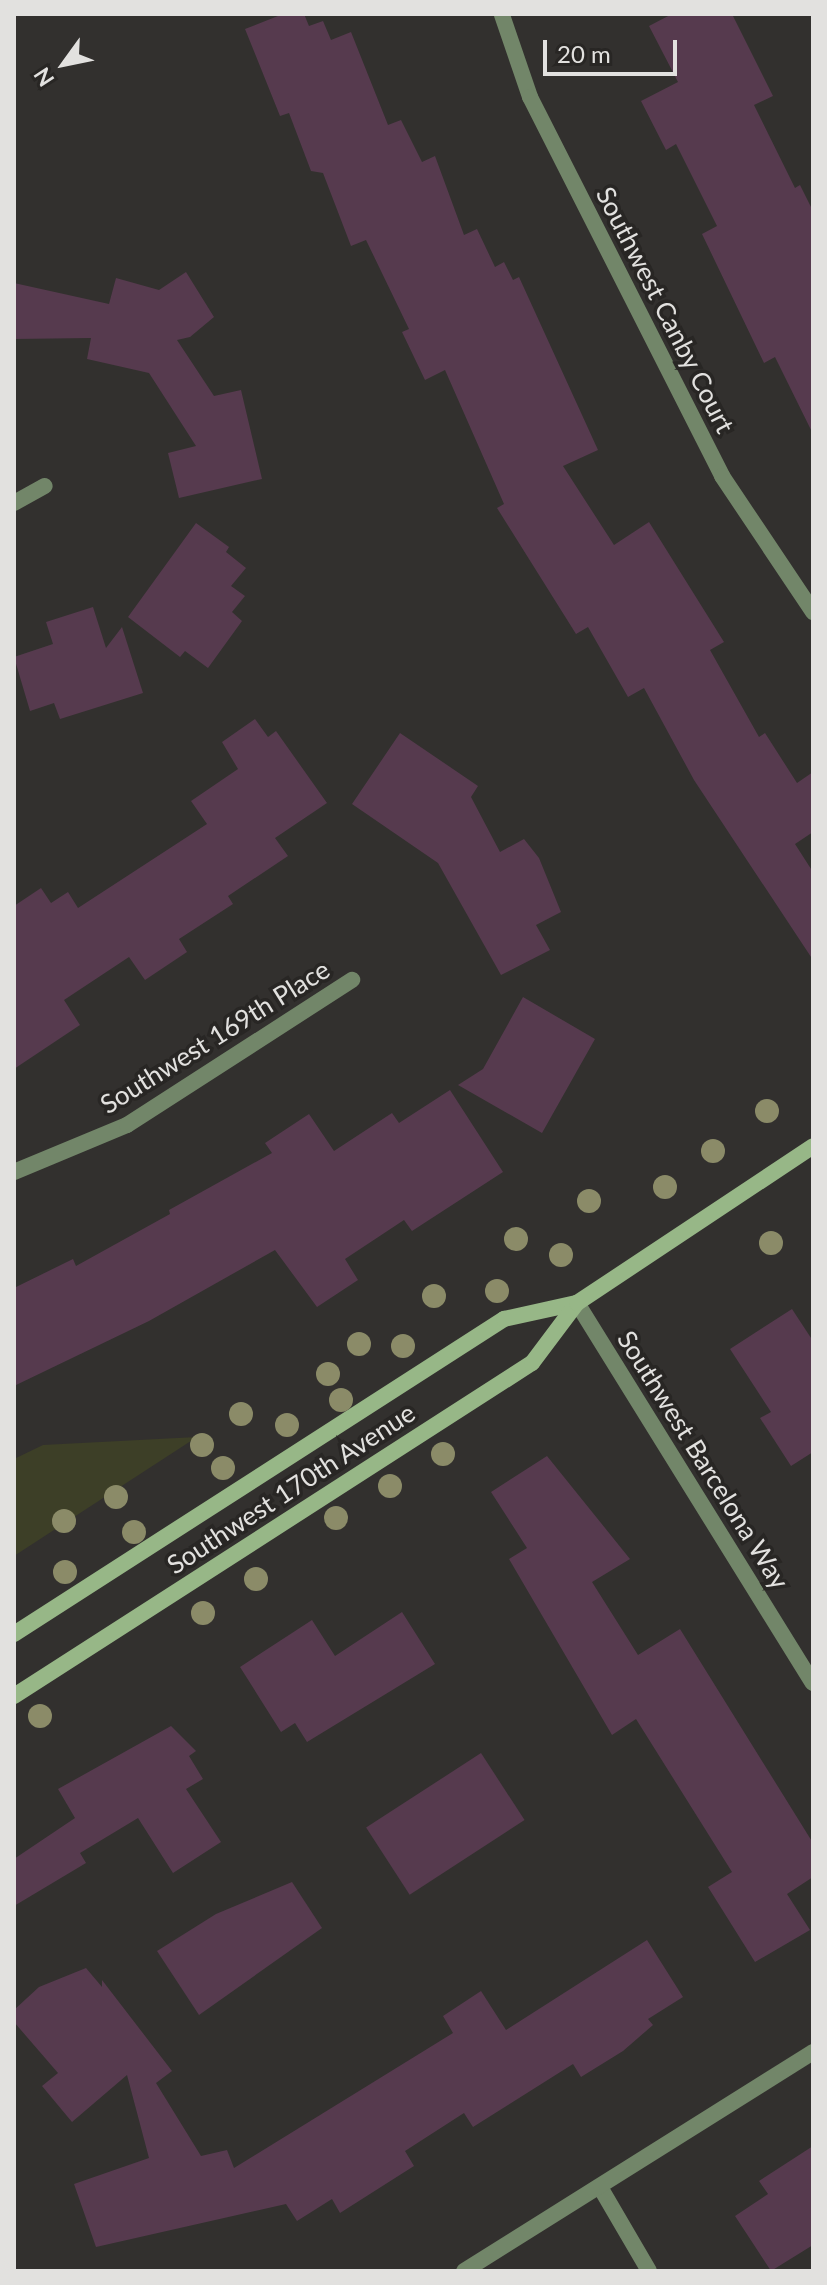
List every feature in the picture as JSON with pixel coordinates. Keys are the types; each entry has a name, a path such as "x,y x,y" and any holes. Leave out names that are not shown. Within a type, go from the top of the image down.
{"main road":[{"name":"Southwest 170th Avenue","path":"14,1696 532,1363 577,1303 813,1146"},
{"name":"Southwest 170th Avenue","path":"14,1634 504,1319 577,1303"}],"street":[{"name":"Southwest Canby Court","path":"502,15 530,97 722,476 813,612"},
{"path":"14,503 45,486"},
{"name":"Southwest 169th Place","path":"14,1172 127,1125 352,980"},
{"name":"Southwest Barcelona Way","path":"577,1303 813,1683"},
{"path":"464,2271 813,2052"},
{"path":"600,2187 649,2271"}],"green space":[{"path":"197,1437 14,1556 14,1459 43,1445"}],"building":[{"path":"283,14 304,14 309,26 323,21 331,40 351,32 388,125 401,120 422,162 435,156 464,235 477,229 495,267 504,262 513,280 519,277 598,450 563,466 614,545 649,522 724,642 710,650 759,737 765,733 797,783 813,772 813,832 795,844 813,872 813,960 694,780 644,688 628,697 588,627 576,634 497,508 504,504 445,370 425,380 402,332 409,329 366,240 351,246 323,173 311,171 289,113 280,116 245,29"},
{"path":"672,14 732,14 773,96 754,105 795,188 800,185 813,211 813,434 775,357 764,363 702,234 717,226 676,144 666,150 641,101 678,82 649,26"},
{"path":"186,272 214,317 190,337 177,340 214,396 241,390 262,479 179,498 168,453 196,446 149,373 87,359 91,338 14,339 14,283 109,304 116,278 159,290"},
{"path":"196,523 229,547 226,552 246,568 231,586 245,596 232,612 242,621 208,668 185,651 180,657 128,617"},
{"path":"93,607 106,648 122,627 143,693 60,719 54,703 30,711 14,657 53,644 46,622"},
{"path":"255,719 268,737 276,731 327,803 275,838 288,856 228,896 233,904 179,939 187,952 145,980 129,957 64,1000 80,1025 14,1069 14,906 41,888 51,903 68,892 78,908 207,824 191,801 238,769 222,742"},
{"path":"400,733 478,786 471,797 500,852 524,839 539,858 561,912 536,925 550,950 501,975 438,863 352,804"},
{"path":"523,997 595,1039 542,1133 458,1085 483,1069"},
{"path":"450,1090 503,1172 412,1231 404,1220 345,1259 358,1280 317,1307 275,1250 149,1321 14,1386 14,1288 73,1259 76,1266 170,1214 169,1210 272,1153 265,1143 309,1114 334,1151 392,1113 399,1123"},
{"path":"792,1309 813,1341 813,1452 791,1466 760,1418 771,1412 730,1349"},
{"path":"547,1456 630,1559 592,1582 638,1655 680,1629 813,1843 813,1877 787,1894 810,1930 755,1962 708,1887 732,1872 636,1719 612,1735 509,1559 527,1548 491,1492"},
{"path":"402,1612 435,1664 307,1742 295,1723 281,1732 240,1667 312,1620 335,1656"},
{"path":"171,1726 196,1751 189,1756 203,1779 186,1789 221,1842 173,1873 138,1818 80,1853 86,1863 14,1906 14,1859 75,1818 58,1789"},
{"path":"481,1753 525,1820 410,1895 366,1828"},
{"path":"292,1882 322,1928 199,2015 157,1951 216,1914"},
{"path":"647,1940 683,1997 648,2019 653,2025 623,2051 581,2077 573,2064 473,2127 464,2113 405,2151 414,2166 340,2213 332,2199 297,2221 286,2204 96,2247 74,2184 149,2158 127,2075 72,2122 42,2086 58,2073 14,2022 14,2010 39,1987 86,1968 102,1987 102,1980 172,2071 156,2083 201,2156 227,2150 234,2168 453,2033 443,2016 481,1991 506,2030"},
{"path":"813,2146 813,2245 771,2271 735,2216 768,2194 759,2181"}]}
